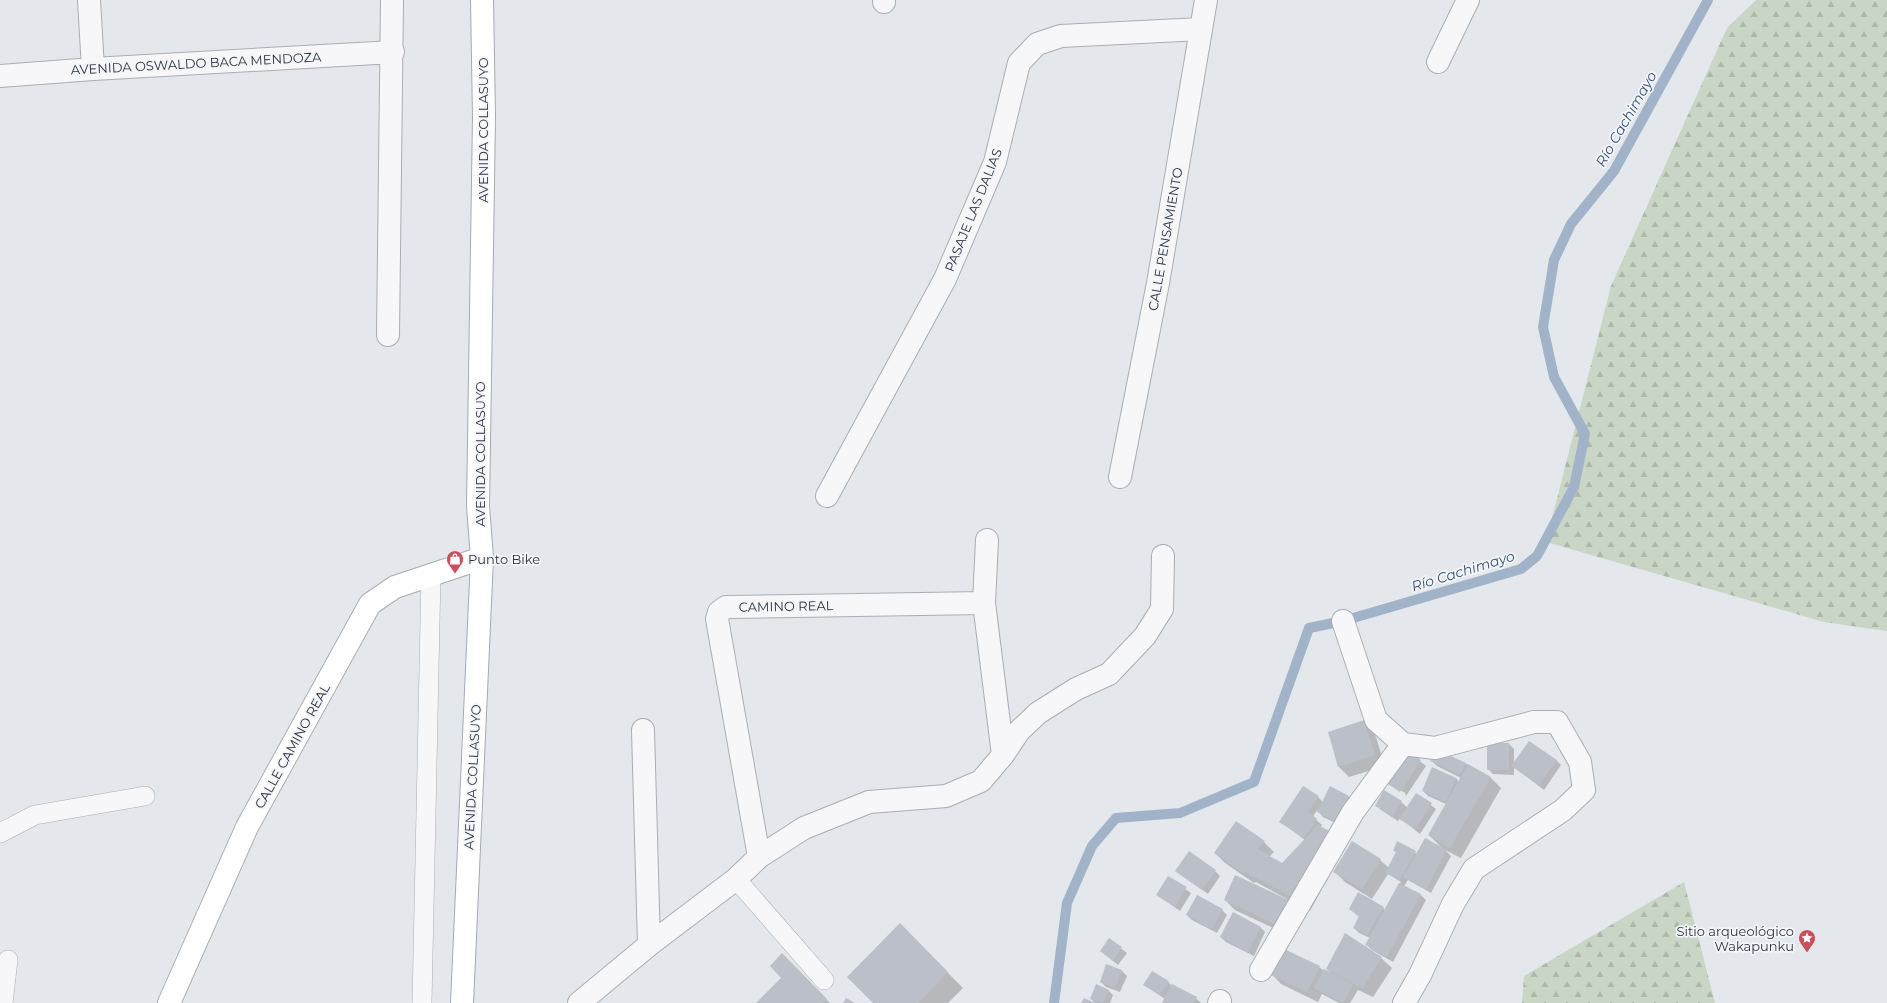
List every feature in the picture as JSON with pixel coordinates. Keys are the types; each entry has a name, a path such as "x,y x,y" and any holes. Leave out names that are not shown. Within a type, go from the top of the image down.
{"main road":[{"name":"AVENIDA COLLASUYO","path":"462,1003 482,558 478,506 484,117 482,0"},
{"name":"CALLE CAMINO REAL","path":"169,1003 247,828 370,604 395,587 482,558"}],"street":[{"path":"90,0 93,69"},
{"path":"388,335 393,52 392,0"},
{"name":"CALLE PENSAMIENTO","path":"1120,477 1158,283 1206,0"},
{"path":"1438,62 1468,0"},
{"name":"PASAJE LAS DALIAS","path":"827,496 945,279 995,162 1019,63 1038,44 1061,36 1201,29"},
{"name":"AVENIDA OSWALDO BACA MENDOZA","path":"0,76 93,69 393,52"},
{"path":"988,540 984,603 1003,755"},
{"path":"579,1003 649,945 736,879 759,858 804,828 869,802 946,796 981,781 1003,755 1019,731 1038,713 1076,689 1109,674 1144,636 1162,609 1163,556"},
{"name":"CAMINO REAL","path":"759,858 717,619 719,612 726,607 984,603"},
{"path":"1343,621 1376,720 1403,744 1436,748 1534,722 1557,722 1580,762 1584,790 1563,810 1474,869 1453,904 1420,975 1404,1003"},
{"path":"643,730 649,945"},
{"path":"1261,970 1353,812 1403,744"}],"lane":[{"path":"422,1003 431,574"},
{"path":"0,833 35,815 145,796"},
{"path":"736,879 824,980"},
{"path":"3,1003 8,960"}],"green space":[{"path":"1756,0 1887,0 1887,631 1824,622 1546,542 1611,286 1727,28"},
{"path":"1684,882 1715,1003 1522,1003 1524,976"}],"building":[{"path":"1364,720 1375,755 1338,767 1328,732"},
{"path":"1529,741 1557,760 1539,785 1511,766"},
{"path":"1487,743 1509,743 1509,770 1487,770"},
{"path":"1436,749 1466,763 1460,775 1430,761"},
{"path":"1409,752 1421,760 1400,792 1388,784"},
{"path":"1468,764 1491,777 1450,848 1428,835"},
{"path":"1432,767 1456,778 1446,802 1422,791"},
{"path":"1303,786 1319,796 1308,812 1317,819 1304,838 1279,822"},
{"path":"1330,786 1349,796 1336,822 1317,812"},
{"path":"1384,790 1402,801 1393,816 1375,806"},
{"path":"1416,793 1432,803 1415,829 1399,819"},
{"path":"1236,821 1265,841 1257,849 1282,863 1318,825 1335,834 1299,901 1245,872 1243,873 1214,853"},
{"path":"1425,838 1447,850 1426,889 1403,877"},
{"path":"1352,841 1381,859 1362,889 1333,872"},
{"path":"1397,841 1416,851 1400,880 1385,873 1396,852 1393,851"},
{"path":"1189,851 1216,870 1202,890 1175,871"},
{"path":"1235,875 1293,902 1279,926 1224,900"},
{"path":"1168,876 1187,887 1175,907 1156,895"},
{"path":"1399,883 1421,894 1387,957 1365,945"},
{"path":"1358,892 1384,907 1367,935 1353,928 1359,916 1349,909"},
{"path":"1197,895 1223,909 1212,929 1186,915"},
{"path":"1233,912 1261,927 1248,952 1220,937"},
{"path":"900,923 948,972 918,1003 873,1003 847,977"},
{"path":"1345,933 1382,957 1362,988 1326,969"},
{"path":"1109,938 1122,947 1113,961 1100,951"},
{"path":"1282,948 1320,966 1307,992 1269,974"},
{"path":"782,953 827,999 823,1003 756,1003 781,978 770,966"},
{"path":"1106,964 1122,970 1115,988 1100,982"},
{"path":"1324,969 1353,984 1343,1003 1314,988"},
{"path":"1152,971 1169,981 1160,995 1143,985"},
{"path":"1096,984 1109,990 1103,1003 1090,999"},
{"path":"1172,984 1197,997 1193,1003 1162,1003"},
{"path":"846,998 855,1003 843,1003"},
{"path":"1084,998 1095,1003 1081,1003"}],"waterway":[{"name":"Río Cachimayo","path":"1054,1003 1067,903 1092,846 1116,818 1180,813 1254,782 1309,628 1343,621 1521,569 1537,556 1574,487 1585,434 1554,377 1543,327 1554,260 1571,224 1614,171 1708,0"}],"place":[{"name":"Punto Bike","path":"455,574"},
{"name":"Sitio arqueológico Wakapunku","path":"1807,953"}]}
